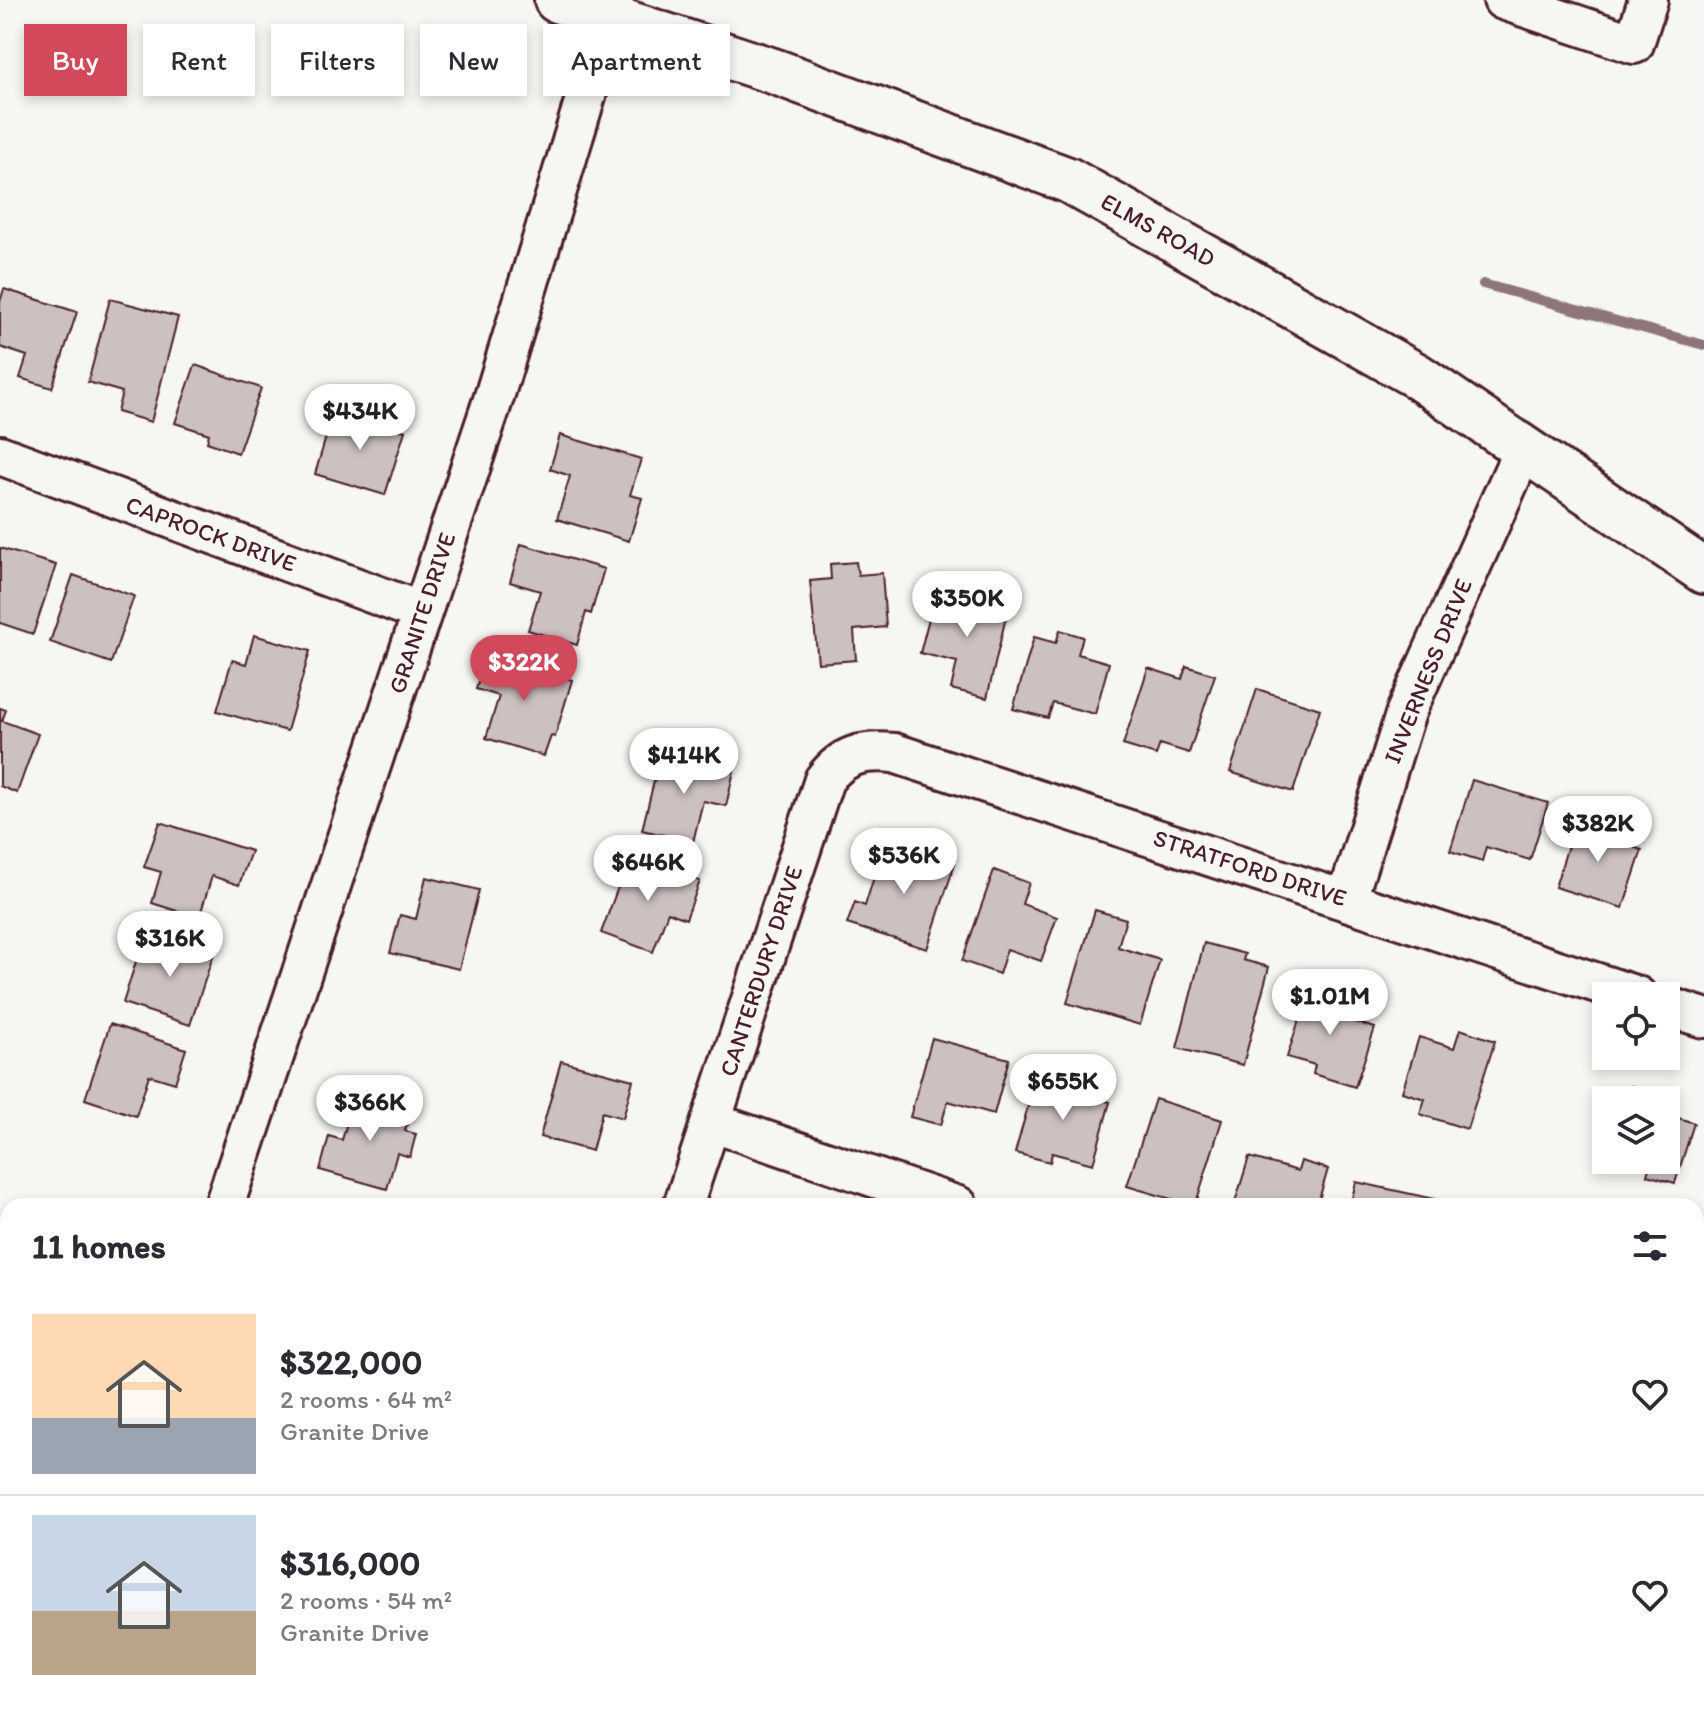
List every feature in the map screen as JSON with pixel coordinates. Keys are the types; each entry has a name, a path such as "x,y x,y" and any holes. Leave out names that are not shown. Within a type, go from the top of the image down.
{"main road":[{"name":"ELMS ROAD","path":"557,0 776,72 1068,180 1417,376 1704,571"}],"street":[{"path":"1503,0 1634,44 1648,0"},
{"name":"GRANITE DRIVE","path":"227,1198 494,397 610,17"},
{"name":"INVERNESS DRIVE","path":"1347,899 1406,712 1524,448"},
{"name":"CAPROCK DRIVE","path":"0,455 422,612"},
{"name":"STRATFORD DRIVE","path":"861,752 894,753 1595,982"},
{"name":"CANTERDURY DRIVE","path":"686,1198 824,780 835,765 861,752"},
{"path":"1680,1010 1704,1018"},
{"path":"711,1122 934,1198"}],"building":[{"path":"4,289 77,312 52,388 20,378 27,356 0,347 0,302"},
{"path":"110,299 178,317 151,422 117,412 122,392 88,382"},
{"path":"195,365 261,388 238,453 207,442 209,434 175,423"},
{"path":"334,410 405,431 385,495 315,474"},
{"path":"560,435 641,459 630,495 642,498 629,541 557,519 570,476 550,469"},
{"path":"521,544 604,569 591,614 586,612 577,645 528,630 540,591 510,582"},
{"path":"0,548 56,565 33,634 0,623"},
{"path":"856,562 858,575 882,573 886,627 854,630 856,660 818,663 810,581 831,579 830,564"},
{"path":"73,575 134,596 111,663 50,642"},
{"path":"957,592 1009,604 987,698 951,689 957,662 920,653 934,599 954,604"},
{"path":"1060,630 1083,637 1078,654 1109,663 1095,714 1053,703 1048,718 1013,709 1034,637 1056,643"},
{"path":"254,635 310,651 287,731 217,711 232,660 246,664"},
{"path":"488,653 572,680 555,737 551,736 544,756 486,738 499,696 476,689"},
{"path":"1186,666 1215,675 1189,753 1160,744 1156,755 1123,745 1148,668 1182,679"},
{"path":"1257,689 1320,709 1293,792 1230,772"},
{"path":"0,708 6,710 2,721 38,734 17,793 0,786"},
{"path":"661,753 734,771 726,806 703,801 693,842 642,830"},
{"path":"1472,780 1548,803 1530,860 1486,847 1482,861 1450,851"},
{"path":"1577,817 1623,831 1619,843 1642,850 1623,908 1555,887"},
{"path":"160,822 251,851 239,885 212,876 199,918 152,903 161,872 144,867"},
{"path":"885,841 955,863 927,949 847,924 855,902 865,906"},
{"path":"630,855 700,881 686,919 668,912 653,952 601,933"},
{"path":"994,870 1029,883 1022,904 1057,917 1041,961 1007,949 999,974 962,961"},
{"path":"426,877 479,890 459,969 390,953 400,915 416,919"},
{"path":"1095,910 1126,919 1118,947 1160,960 1140,1025 1067,1003"},
{"path":"159,932 215,950 190,1025 123,1003 138,955 150,959"},
{"path":"1204,943 1245,954 1243,960 1269,967 1243,1065 1177,1048"},
{"path":"1312,980 1343,990 1335,1016 1375,1028 1355,1087 1313,1074 1315,1065 1287,1057"},
{"path":"110,1024 186,1049 175,1083 149,1075 136,1116 85,1099"},
{"path":"1460,1029 1495,1041 1467,1129 1420,1114 1425,1099 1402,1092 1419,1037 1454,1048"},
{"path":"932,1038 1009,1059 994,1114 948,1101 941,1125 910,1117"},
{"path":"561,1061 633,1080 623,1118 602,1112 592,1151 540,1137"},
{"path":"1064,1074 1087,1080 1083,1095 1110,1102 1093,1164 1052,1153 1050,1162 1015,1153 1035,1081 1060,1087"},
{"path":"355,1095 411,1110 405,1131 416,1134 410,1157 397,1153 387,1189 320,1170 329,1136 342,1140"},
{"path":"1155,1099 1222,1120 1198,1198 1168,1198 1127,1186"},
{"path":"1680,1118 1694,1123 1680,1167"},
{"path":"1249,1157 1298,1171 1301,1161 1328,1169 1319,1198 1236,1198"},
{"path":"1647,1174 1678,1174 1675,1183"},
{"path":"1356,1182 1429,1198 1352,1198"}],"waterway":[{"path":"1483,284 1704,345"}]}
